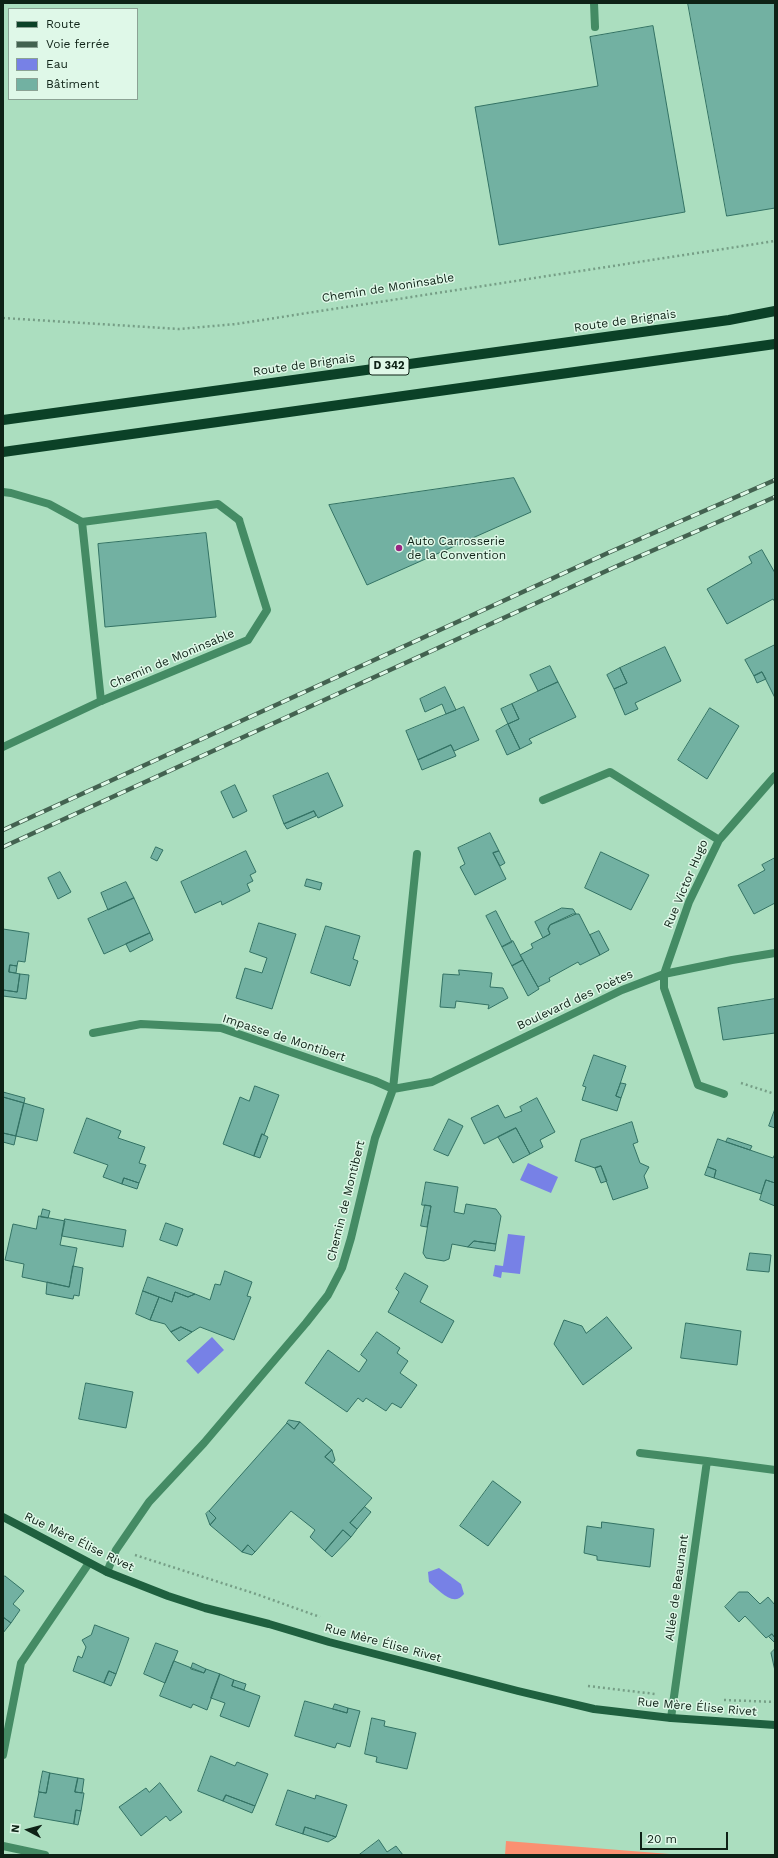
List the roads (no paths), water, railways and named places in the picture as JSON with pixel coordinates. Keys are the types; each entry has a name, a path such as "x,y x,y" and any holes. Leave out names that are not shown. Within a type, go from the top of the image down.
{"main road":[{"name":"Route de Brignais","path":"3,420 729,320 775,311"},
{"path":"3,452 775,344"}],"street":[{"path":"594,3 595,27"},
{"path":"3,492 49,504 82,522"},
{"name":"Chemin de Moninsable","path":"3,747 101,701 248,640 266,610 238,520 218,504 82,522 101,701"},
{"path":"543,800 610,772 719,840"},
{"name":"Rue Victor Hugo","path":"664,974 689,902 719,840 775,776"},
{"name":"Chemin de Montibert","path":"107,1572 116,1550 149,1502 204,1443 306,1323 328,1295 342,1268 351,1238 375,1138 393,1089 417,854"},
{"name":"Boulevard des Poètes","path":"393,1089 432,1082 622,990 664,974 775,953"},
{"path":"664,974 664,988 698,1085 724,1094"},
{"name":"Impasse de Montibert","path":"93,1033 141,1024 221,1028 375,1081 393,1089"},
{"path":"640,1453 775,1470"},
{"name":"Allée de Beaunant","path":"671,1718 707,1461"},
{"name":"Rue Mère Élise Rivet","path":"3,1517 107,1572 168,1596 329,1642 594,1709 671,1718 775,1725"},
{"path":"3,1755 21,1663 89,1563"},
{"path":"3,1846 45,1855"}],"water":[{"path":"528,1163 558,1177 551,1193 520,1180"},
{"path":"508,1234 525,1236 520,1274 502,1272 501,1278 493,1276 495,1265 503,1266"},
{"path":"212,1337 224,1350 198,1374 186,1361"},
{"path":"439,1568 461,1584 464,1594 460,1598 455,1599 446,1596 429,1582 428,1572"}],"railway":[{"path":"3,830 610,552 775,480"},
{"path":"3,847 615,567 775,497"}],"place":[{"name":"Auto Carrosserie de la Convention","path":"399,548"}]}
